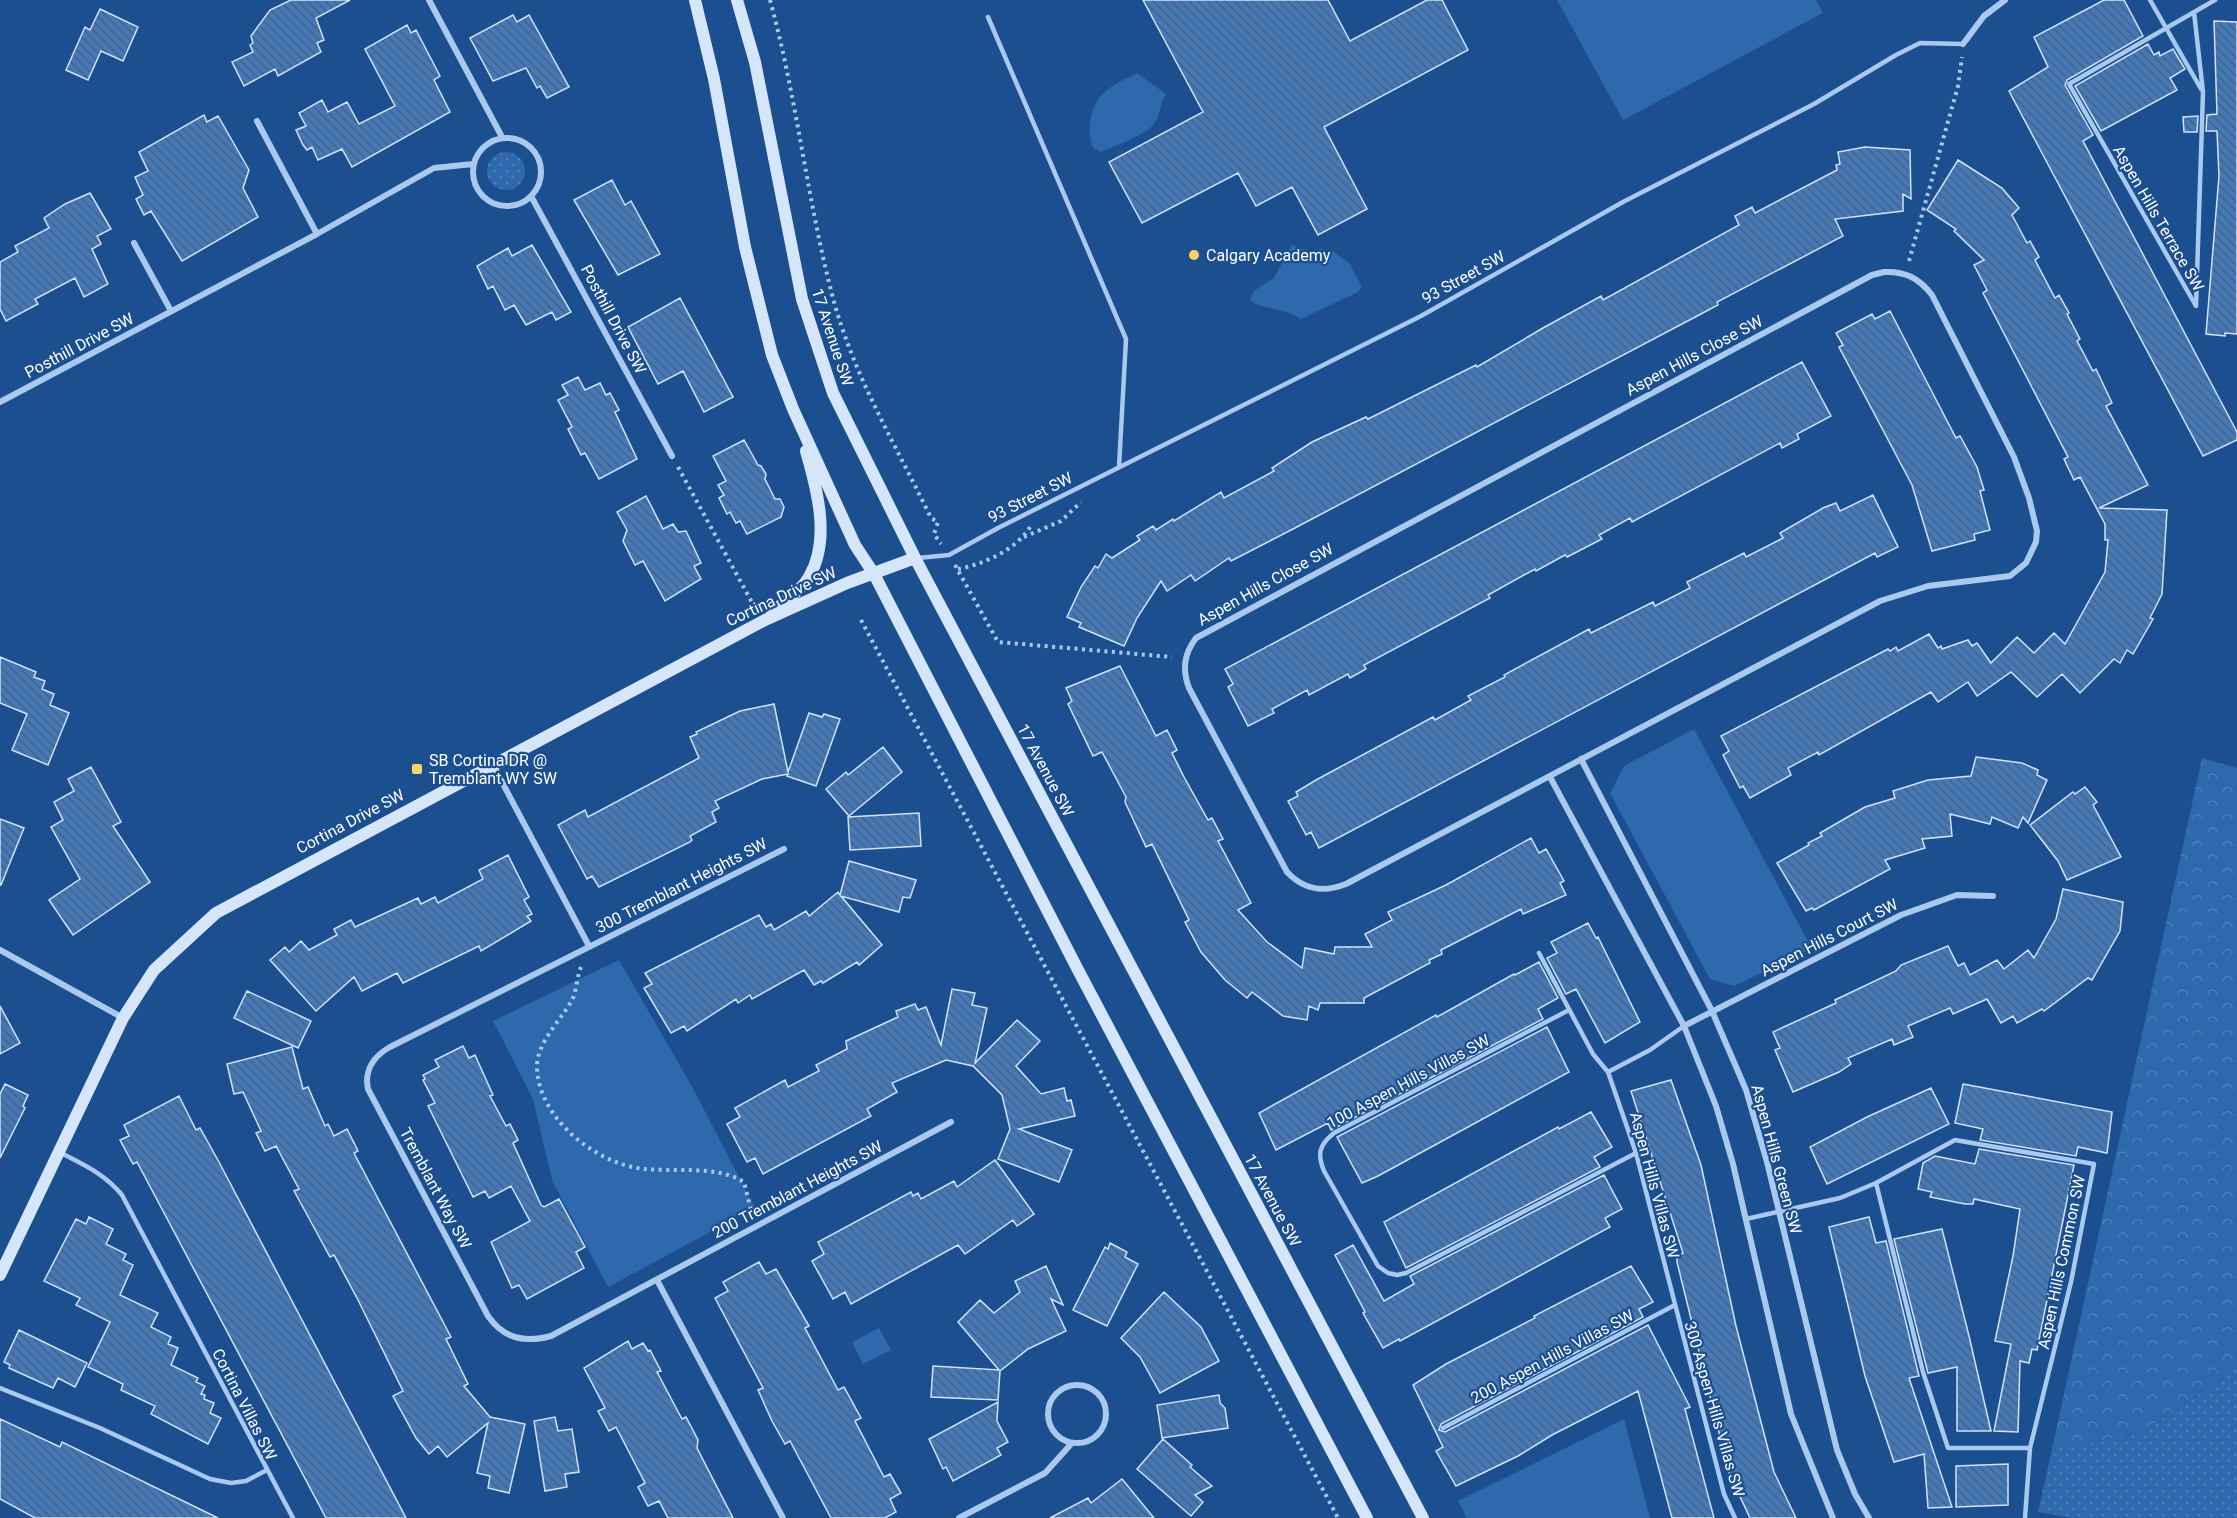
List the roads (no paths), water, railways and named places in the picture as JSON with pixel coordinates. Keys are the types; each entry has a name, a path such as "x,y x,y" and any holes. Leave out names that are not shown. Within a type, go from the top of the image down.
{"main road":[{"path":"695,0 714,79 748,258 772,355 793,409 855,545 874,574 1077,968 1367,1518"},
{"name":"17 Avenue SW","path":"737,0 755,62 802,300 833,393 915,558 1423,1518"},
{"path":"765,620 809,578 819,547 821,525 812,471 793,409"},
{"name":"Cortina Drive SW","path":"0,1275 123,1018 154,970 216,913 765,620 915,558"}],"street":[{"path":"429,0 502,138"},
{"path":"1963,44 1984,16 2006,0"},
{"path":"257,121 317,234"},
{"path":"502,138 523,141 538,157 541,178 531,196 512,206 490,202 475,186 473,164 483,146 502,138"},
{"name":"Posthill Drive SW","path":"0,402 317,234 434,168 473,164"},
{"name":"Posthill Drive SW","path":"531,196 672,456"},
{"path":"134,243 171,311"},
{"name":"Aspen Hills Close SW","path":"1550,777 1346,884 1324,890 1313,888 1294,879 1287,872 1189,688 1185,678 1185,658 1196,638 1205,631 1872,275 1884,272 1907,274 1917,279 1932,295 2014,457 2029,498 2037,531 2036,542 2026,563 2002,579 1937,584 1880,601 1581,759"},
{"path":"1581,759 1550,777 1684,1026 1716,1106 1746,1219 1791,1414 1833,1518"},
{"name":"Aspen Hills Green SW","path":"1581,759 1712,1011 1746,1090 1779,1211 1837,1450 1855,1494 1869,1518"},
{"path":"493,765 589,946"},
{"name":"300 Tremblant Heights SW","path":"589,946 784,849"},
{"name":"Aspen Hills Court SW","path":"1684,1026 1901,915 1957,895 1993,896"},
{"name":"Tremblant Way SW","path":"589,946 379,1054 370,1066 367,1082 496,1328 509,1336 523,1340 551,1336 657,1280"},
{"path":"1,951 123,1018"},
{"name":"200 Tremblant Heights SW","path":"657,1280 951,1122"},
{"path":"657,1280 783,1518"},
{"path":"959,1518 1045,1473 1072,1443 1091,1440 1098,1434 1106,1416 1100,1398 1085,1386 1066,1387 1058,1392 1049,1408 1048,1417 1056,1434 1072,1443"}],"lane":[{"path":"2150,0 2203,92"},
{"name":"Aspen Hills Terrace SW","path":"2194,12 2203,92 2196,306 2069,84 2166,29 2194,12 2215,0"},
{"path":"988,17 1126,339 1119,467"},
{"name":"93 Street SW","path":"915,558 949,555 1083,485 1421,316 1623,202 1814,104 1920,43 1963,44"},
{"name":"Aspen Hills Villas SW","path":"1539,953 1593,1054 1608,1072 1636,1153 1673,1306"},
{"name":"100 Aspen Hills Villas SW","path":"1569,1010 1334,1133 1322,1142 1318,1157 1324,1172 1378,1266 1397,1275 1406,1273 1636,1153"},
{"path":"1608,1072 1650,1050 1684,1026"},
{"name":"Aspen Hills Common SW","path":"1746,1219 1822,1203 1876,1183 1955,1140 2094,1164 2071,1282 2030,1448 2025,1518"},
{"name":"Cortina Villas SW","path":"0,1388 100,1428 210,1479 231,1483 246,1481 267,1470 122,1195 111,1181 91,1168 58,1152"},
{"path":"1876,1183 1923,1372 1948,1448 2030,1448"},
{"name":"200 Aspen Hills Villas SW","path":"1443,1428 1673,1306"},
{"name":"300 Aspen Hills Villas SW","path":"1673,1306 1724,1494 1735,1518"},
{"path":"267,1470 293,1518"}],"place":[{"name":"Calgary Academy","path":"1194,255"},
{"name":"SB Cortina DR @ Tremblant WY SW","path":"417,769"}]}
